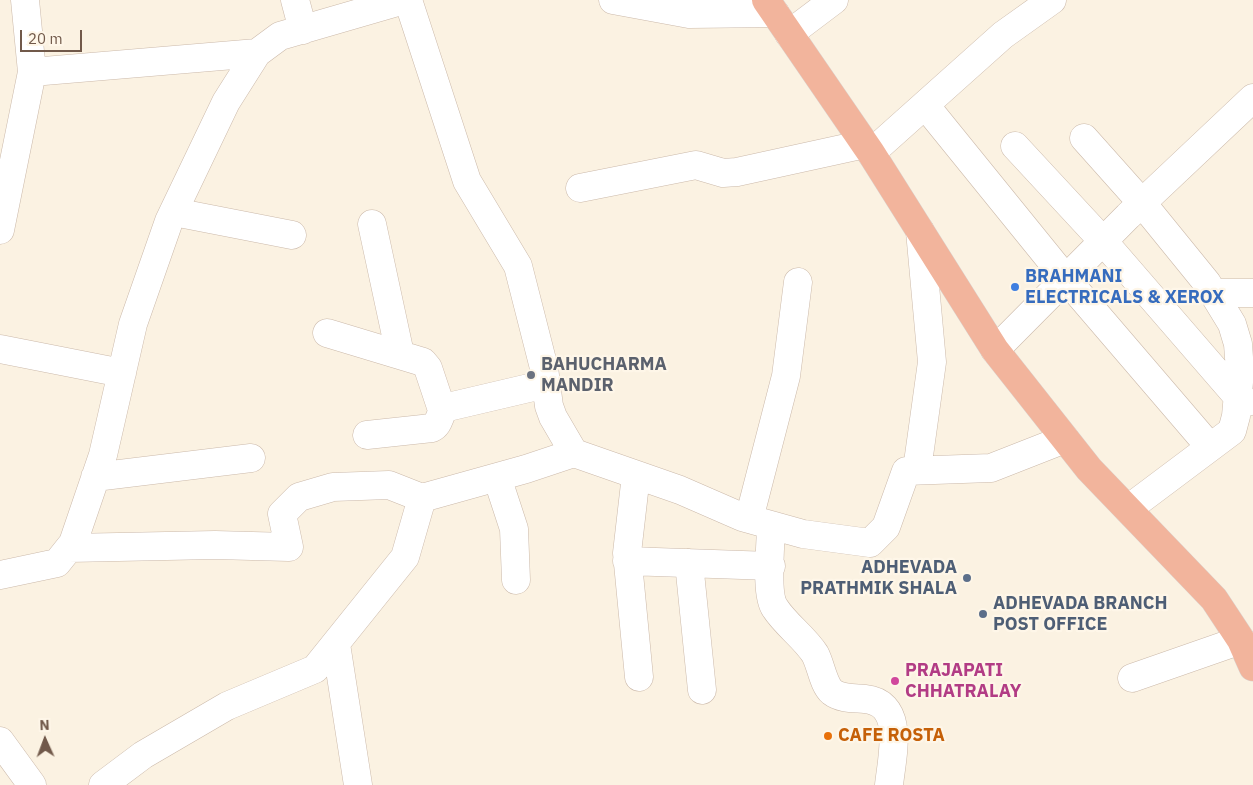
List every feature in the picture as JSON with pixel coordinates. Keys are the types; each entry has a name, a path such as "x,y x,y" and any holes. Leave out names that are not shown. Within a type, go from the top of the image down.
{"highway":[{"path":"777,16 868,148 995,350 1089,469 1214,599 1248,651"}],"street":[{"path":"0,230 32,72 25,0"},
{"path":"295,0 303,30"},
{"path":"613,0 689,14 777,16 834,0"},
{"path":"580,188 696,164 722,173 736,172 868,148 925,105 1003,35 1052,0"},
{"path":"0,575 57,563 73,543 95,477 134,324 174,212 226,102 257,53 280,36 398,1 467,181 518,266 553,417 574,453"},
{"path":"32,72 257,53"},
{"path":"995,350 1103,241 1253,98"},
{"path":"925,105 1066,278 1210,447"},
{"path":"1084,138 1142,203 1214,293 1232,324 1238,344 1240,371 1246,400 1232,431 1128,509"},
{"path":"1015,146 1246,400"},
{"path":"174,212 292,235"},
{"path":"372,224 400,354"},
{"path":"917,470 932,362 920,231"},
{"path":"798,282 786,376 760,522 771,566 772,602 815,654 829,688 841,696 875,700 884,705 892,717 893,736 890,785"},
{"path":"1214,293 1253,293"},
{"path":"327,333 417,358 428,368 442,410 438,424 432,428 367,435"},
{"path":"0,349 122,373"},
{"path":"442,410 546,384"},
{"path":"69,548 215,545 289,547 282,514 299,497 333,487 389,485 422,498 574,453 680,490 760,522 803,534 870,543 886,527 906,471 991,468 1065,439"},
{"path":"95,477 250,458"},
{"path":"636,475 627,561 638,677"},
{"path":"497,477 514,529 516,580"},
{"path":"103,785 143,755 227,706 315,669 405,557 422,498"},
{"path":"627,561 771,566"},
{"path":"689,563 702,690"},
{"path":"336,644 358,785"},
{"path":"1132,678 1248,651"},
{"path":"0,741 32,785"}],"place":[{"name":"BRAHMANI ELECTRICALS & XEROX","path":"1015,287"},
{"name":"BAHUCHARMA MANDIR","path":"531,375"},
{"name":"ADHEVADA PRATHMIK SHALA","path":"967,578"},
{"name":"ADHEVADA BRANCH POST OFFICE","path":"983,614"},
{"name":"PRAJAPATI CHHATRALAY","path":"895,681"},
{"name":"CAFE ROSTA","path":"828,736"}]}
